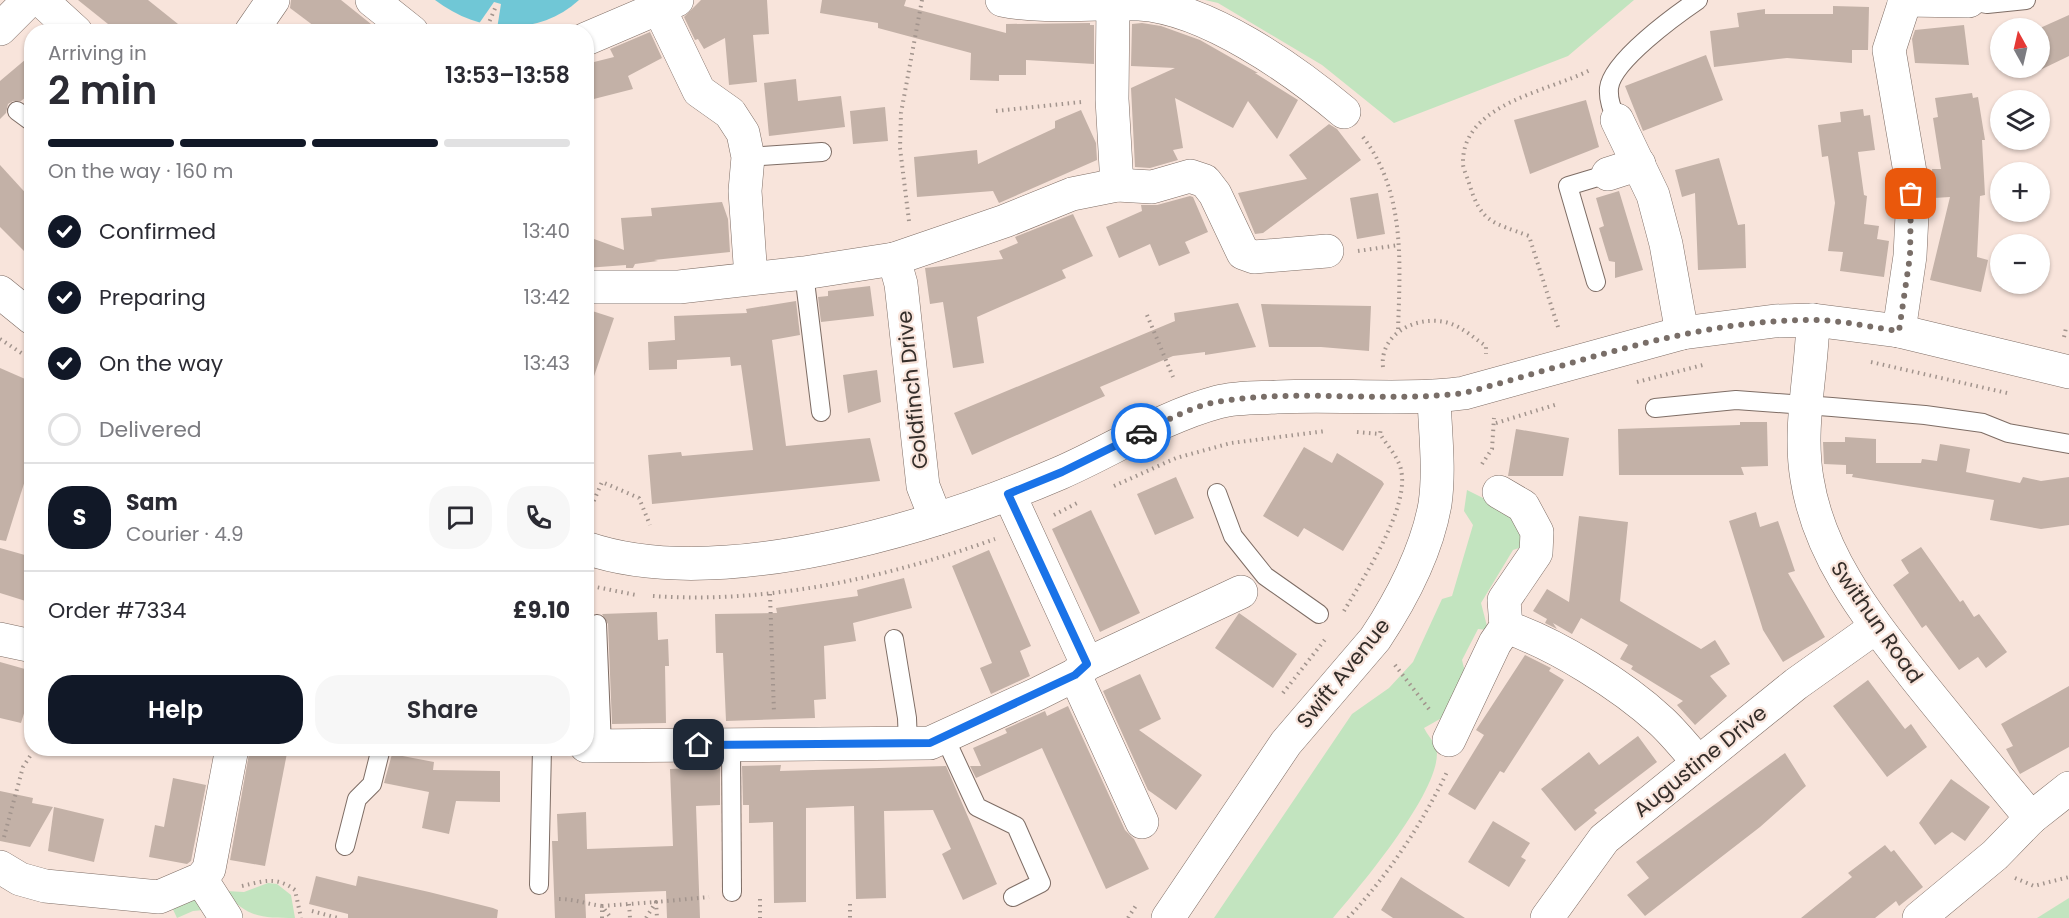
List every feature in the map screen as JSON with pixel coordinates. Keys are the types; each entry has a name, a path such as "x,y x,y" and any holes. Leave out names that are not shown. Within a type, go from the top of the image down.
{"street":[{"path":"0,28 29,0"},
{"path":"41,0 67,24"},
{"path":"256,24 273,0"},
{"path":"372,0 402,24"},
{"path":"1002,0 1045,4 1141,4 1163,9 1215,27 1265,53 1306,80 1344,112"},
{"path":"1899,331 1910,256 1912,214 1910,172 1889,50 1891,36 1904,0 1969,2"},
{"path":"1113,4 1112,99 1117,185"},
{"path":"594,36 668,5 699,91 730,113 743,134 748,157 745,191 751,278"},
{"path":"1617,120 1653,195 1666,244 1682,333"},
{"path":"1608,174 1639,164"},
{"path":"594,287 679,287 804,273 904,256 1005,221 1072,194 1117,185 1152,187 1190,176 1205,181 1215,194 1243,253 1254,257 1327,251"},
{"name":"Goldfinch Drive","path":"904,256 901,284 923,486 936,519"},
{"path":"0,292 24,312"},
{"path":"594,550 634,560 673,564 724,562 813,550 936,519 1008,494 1062,472 1180,415 1220,401 1297,396 1434,397 1464,393 1538,375 1606,352 1682,333 1734,325 1813,320 1899,331 2069,372"},
{"name":"Swithun Road","path":"1813,320 1804,441 1807,477 1815,519 1829,554 1876,627 2031,818"},
{"name":"Swift Avenue","path":"1168,918 1286,743 1375,639 1387,621 1425,540 1435,504 1437,470 1434,397"},
{"path":"1449,740 1495,643 1506,627 1504,600 1536,553 1537,532 1523,506 1489,481"},
{"path":"1008,494 1142,822"},
{"path":"594,746 930,743 945,738 1253,584"},
{"path":"1506,627 1551,646 1633,698 1662,721 1698,762"},
{"name":"Augustine Drive","path":"1547,918 1604,838 1796,684 1876,627"},
{"path":"0,639 24,644"},
{"path":"226,918 205,874 230,756"},
{"path":"1919,918 1995,855 2031,818 2069,788"},
{"path":"1,855 20,879 45,886 164,908 205,874"}],"lane":[{"path":"1617,120 1609,102 1609,86 1617,71 1679,13 1698,0"},
{"path":"1969,2 2026,0"},
{"path":"748,157 822,152"},
{"path":"1596,282 1568,186 1608,174"},
{"path":"804,273 821,412"},
{"path":"1655,408 1736,400 1807,405 1983,423 2008,433 2069,444"},
{"path":"1217,493 1253,584 1319,614"},
{"path":"594,746 597,624"},
{"path":"894,639 907,718 908,744"},
{"path":"945,738 977,807 1016,826 1041,883 1013,897"},
{"path":"731,744 732,892"},
{"path":"345,846 357,799 372,784 379,756"},
{"path":"539,885 542,756"}],"path":[{"path":"904,256 901,113 922,0"},
{"path":"488,24 496,6"},
{"path":"1558,327 1529,236 1491,222 1476,208 1462,162 1467,140 1482,120 1509,103 1596,66"},
{"path":"996,111 1112,99"},
{"path":"1344,112 1369,145 1389,183 1396,210 1399,245 1398,332"},
{"path":"1327,251 1362,250 1399,245"},
{"path":"1147,315 1173,377"},
{"path":"1382,362 1387,344 1398,332 1421,321 1435,320 1454,324 1486,346 1486,357"},
{"path":"0,339 24,355"},
{"path":"1866,361 2017,395"},
{"path":"1342,615 1387,535 1400,498 1401,470 1380,434 1382,423"},
{"path":"1489,481 1496,423"},
{"path":"1105,490 1176,458 1220,446 1336,429"},
{"path":"1347,430 1380,434"},
{"path":"594,500 602,482 639,498 650,525"},
{"path":"1052,516 1083,501"},
{"path":"770,594 775,744"},
{"path":"1279,698 1329,634"},
{"path":"1348,918 1372,892 1428,812 1448,770 1449,740 1439,721 1375,639"},
{"path":"1,855 23,768 30,756"},
{"path":"1995,855 2006,872 2034,886 2069,877"},
{"path":"205,874 221,882 238,886 270,879 284,882 295,890 301,918"},
{"path":"539,885 540,900 575,899 587,904 602,906 688,901 732,892"},
{"path":"760,899 760,918"},
{"path":"1128,918 1140,900"},
{"path":"646,918 656,902"},
{"path":"656,902 657,918"},
{"path":"629,904 630,918"},
{"path":"850,904 850,918"},
{"path":"602,906 602,918"},
{"path":"602,906 611,918"},
{"path":"312,910 338,918"}],"green space":[{"path":"1205,0 1634,0 1568,56 1394,123 1322,65 1218,3"},
{"path":"1467,490 1497,505 1526,529 1525,546 1513,550 1481,603 1488,630 1478,629 1462,660 1465,672 1454,711 1424,728 1436,747 1436,764 1415,810 1398,836 1333,918 1214,918 1352,714 1389,688 1413,662 1442,599 1452,596 1473,525 1464,511"},
{"path":"268,883 277,884 291,895 295,918 256,915 240,907 226,891 244,892"},
{"path":"186,893 214,909 193,911 177,918 170,903"},
{"path":"2069,898 2069,918 2037,918"}],"water":[{"path":"435,0 579,0 563,12 545,21 531,24 485,24 452,11"}],"pier":[{"path":"494,2 501,4 498,24 479,24"}],"building":[{"path":"78,0 148,0 178,24 108,24"},
{"path":"291,0 341,0 371,24 311,24 290,8"},
{"path":"701,0 767,0 769,34 753,35 757,82 729,85 725,38 704,49 698,39 695,40 684,17"},
{"path":"822,0 906,0 904,6 1006,33 1006,24 1090,23 1094,25 1094,64 1026,60 1026,75 999,75 999,81 970,80 971,53 878,28 878,23 820,13"},
{"path":"1833,6 1869,7 1868,50 1852,50 1852,63 1787,58 1714,67 1710,31 1739,27 1737,13 1765,9 1765,14 1833,14"},
{"path":"2069,15 2069,56 2050,65 2050,24"},
{"path":"1132,24 1161,26 1200,40 1258,73 1255,73 1298,100 1277,139 1248,101 1233,128 1175,98 1183,148 1173,150 1178,160 1150,168 1135,167 1131,88 1175,68 1131,66"},
{"path":"1964,25 1969,65 1915,63 1912,39 1915,30"},
{"path":"650,32 662,58 628,76 633,89 594,99 594,62 614,57 610,49"},
{"path":"1706,55 1723,100 1643,131 1625,86"},
{"path":"24,61 24,99 8,104 6,113 0,119 0,81"},
{"path":"796,79 798,101 841,96 845,127 769,136 764,83"},
{"path":"1972,93 1973,98 1978,97 1985,140 1982,140 1985,195 1980,196 1977,257 1988,260 1981,292 1930,280 1950,197 1934,198 1932,169 1941,169 1933,118 1938,117 1935,98"},
{"path":"1586,100 1599,147 1530,174 1514,120"},
{"path":"885,107 888,141 853,144 850,111"},
{"path":"1863,109 1864,116 1870,115 1875,150 1858,152 1864,195 1867,196 1864,224 1879,226 1877,239 1889,241 1884,277 1840,271 1843,252 1828,251 1835,203 1828,156 1822,157 1818,125 1841,122 1840,112"},
{"path":"1081,110 1096,143 1097,160 999,203 993,191 917,197 914,157 977,150 978,164 1055,128 1055,121"},
{"path":"1329,124 1337,129 1361,160 1263,233 1255,234 1238,193 1307,179 1289,155"},
{"path":"1719,158 1738,225 1745,224 1746,268 1698,270 1695,193 1682,197 1675,170"},
{"path":"0,165 24,191 24,251 0,227"},
{"path":"1619,191 1643,270 1615,278 1615,262 1609,261 1599,228 1604,226 1596,198"},
{"path":"1378,193 1385,234 1357,239 1350,198"},
{"path":"1193,197 1208,232 1185,242 1190,253 1159,266 1150,244 1119,258 1106,227 1142,211 1141,205 1157,205"},
{"path":"722,202 728,219 730,252 654,260 658,261 635,264 633,268 626,268 626,265 594,267 594,239 624,250 621,218 652,216 651,208"},
{"path":"1073,214 1093,256 1062,270 1066,278 977,317 984,363 953,368 943,302 930,304 925,268 1003,259 999,251 1018,243 1015,237"},
{"path":"870,286 874,316 821,322 818,297 828,296 828,291"},
{"path":"796,301 800,335 772,340 786,446 870,438 880,481 652,504 648,455 681,452 682,456 753,450 741,365 731,366 730,357 677,360 677,369 649,370 648,342 675,340 674,316 747,313 746,309"},
{"path":"1238,303 1256,347 1205,355 1205,352 1173,356 1100,387 1105,396 972,455 954,413 1175,321 1174,313"},
{"path":"1261,304 1371,306 1369,351 1321,347 1269,347"},
{"path":"594,312 614,318 594,376"},
{"path":"0,368 24,378 24,484 6,541 0,540"},
{"path":"877,370 881,402 848,413 843,375"},
{"path":"1740,422 1767,422 1768,466 1741,467 1744,475 1619,475 1618,429 1740,425"},
{"path":"1516,429 1569,438 1563,476 1508,476"},
{"path":"1845,437 1876,439 1876,463 1921,463 1922,459 1937,461 1940,444 1970,449 1966,472 2020,483 2023,477 2041,481 2069,477 2069,525 2041,529 1990,520 1994,500 1852,477 1853,474 1846,474 1846,465 1824,464 1823,442 1845,442"},
{"path":"1304,447 1332,463 1337,453 1384,484 1343,551 1304,528 1298,537 1263,516"},
{"path":"1176,477 1194,518 1155,535 1137,494"},
{"path":"1091,510 1140,613 1100,632 1052,529"},
{"path":"1756,512 1760,527 1778,521 1795,571 1788,573 1825,637 1783,662 1763,630 1729,521"},
{"path":"1579,516 1628,522 1620,601 1701,649 1715,640 1730,664 1710,676 1727,696 1695,725 1677,705 1683,701 1631,669 1633,666 1620,659 1628,645 1581,618 1572,634 1553,623 1557,629 1545,623 1547,619 1533,611 1547,589 1569,602"},
{"path":"1921,547 1960,602 1963,600 1974,617 1979,614 2007,652 1986,668 1978,657 1959,670 1926,625 1922,628 1893,585 1909,573 1901,560"},
{"path":"0,548 24,555 24,600 0,593"},
{"path":"989,550 1031,646 1020,651 1030,676 991,694 980,668 992,663 952,566"},
{"path":"904,578 912,608 853,623 856,641 824,646 826,699 814,700 815,718 726,721 723,653 716,653 715,614 777,613 776,608 858,596 857,590"},
{"path":"657,612 658,640 668,639 669,666 665,666 666,723 612,724 608,624 602,614"},
{"path":"1239,613 1297,654 1273,688 1215,648"},
{"path":"1525,655 1551,668 1549,671 1564,680 1504,773 1500,771 1475,810 1448,794 1484,735 1476,730"},
{"path":"0,662 24,669 24,713 21,723 0,718"},
{"path":"1140,674 1161,719 1139,730 1202,775 1176,810 1148,790 1103,691"},
{"path":"1868,680 1905,729 1911,724 1927,747 1887,777 1833,706"},
{"path":"2069,686 2069,747 2020,774 2006,749 2013,746 2001,724"},
{"path":"1068,706 1125,830 1134,839 1149,869 1106,889 1042,748 976,778 970,766 981,766 973,748 1007,733 1005,729 1045,711 1047,716"},
{"path":"1638,736 1657,762 1594,810 1597,813 1575,831 1541,789 1589,752 1599,765"},
{"path":"1785,753 1806,786 1760,827 1645,916 1627,895 1649,878 1636,862"},
{"path":"249,756 286,756 265,866 230,860"},
{"path":"391,756 434,762 433,770 500,771 500,802 456,801 449,834 422,828 429,792 384,783"},
{"path":"781,765 780,771 946,766 997,884 963,900 942,854 951,849 933,810 884,811 886,898 856,899 854,806 806,808 806,902 774,903 773,822 749,823 749,805 743,805 742,766"},
{"path":"720,767 720,805 696,806 700,918 667,918 666,891 585,894 586,918 555,918 552,841 558,841 557,814 586,812 587,849 673,846 670,769"},
{"path":"173,778 206,785 191,861 187,864 149,857 155,825 164,827"},
{"path":"1951,779 1990,807 1965,841 1952,832 1935,845 1919,823"},
{"path":"0,791 33,798 32,803 53,807 30,847 0,841"},
{"path":"54,807 104,819 94,862 48,851"},
{"path":"1493,821 1530,843 1521,857 1526,860 1509,887 1468,862"},
{"path":"1885,845 1891,852 1894,850 1923,887 1899,906 1896,901 1875,918 1801,918 1852,877 1848,873"},
{"path":"316,876 356,886 358,876 429,892 493,908 498,910 497,918 348,918 348,914 309,904"},
{"path":"1401,877 1465,918 1393,918 1381,910"}],"way so far":[{"path":"1141,433 1180,415 1220,401 1297,396 1434,397 1464,393 1538,375 1606,352 1661,338 1734,325 1813,320 1899,331 1910,256 1911,194"}],"route":[{"path":"699,745 930,743 945,738 1075,675 1087,664 1008,494 1062,472 1141,433"}]}
